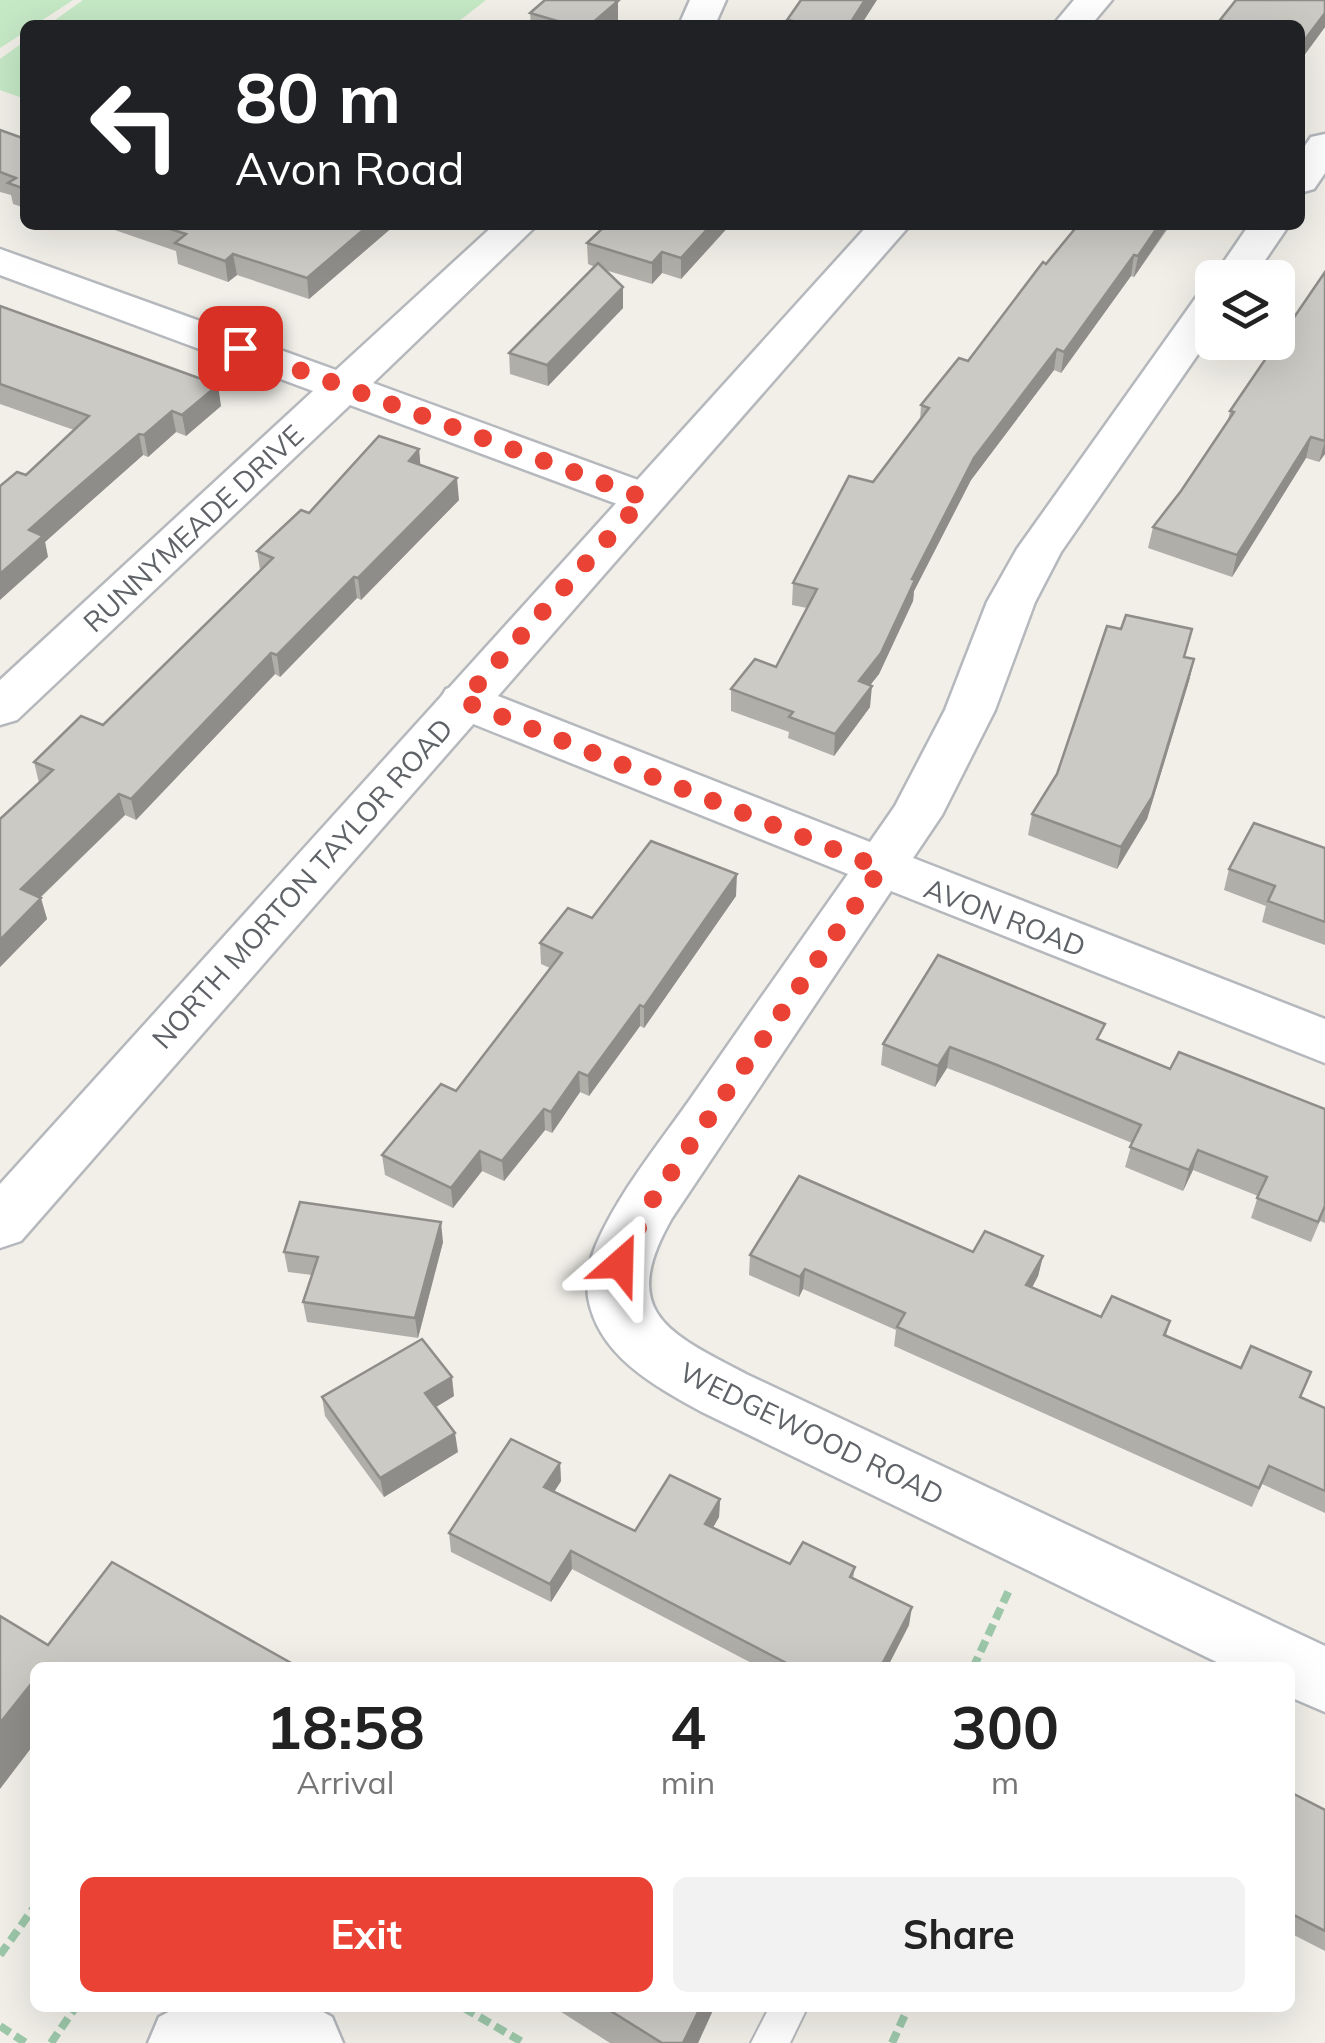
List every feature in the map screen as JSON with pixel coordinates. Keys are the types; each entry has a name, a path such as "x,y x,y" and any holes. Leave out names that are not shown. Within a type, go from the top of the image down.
{"street":[{"path":"1076,20 1094,0"},
{"path":"1305,174 1325,145"},
{"name":"RUNNYMEADE DRIVE","path":"0,708 511,230"},
{"name":"NORTH MORTON TAYLOR ROAD","path":"0,1224 885,230"},
{"path":"1245,260 1266,230"},
{"path":"0,261 644,498"},
{"name":"WEDGEWOOD ROAD","path":"1195,328 1040,549 1011,602 946,762 881,868 651,1202 620,1264 618,1289 624,1313 656,1356 724,1393 1287,1662"},
{"name":"AVON ROAD","path":"463,701 1325,1042"},
{"name":"WEDGEWOOD ROAD","path":"1295,1666 1325,1680"},
{"path":"185,2043 215,2026 262,2022 306,2043"}],"lane":[{"path":"770,2043 787,2012"}],"path":[{"path":"976,1662 1010,1588"},
{"path":"0,1955 30,1913"},
{"path":"50,2043 72,2012"},
{"path":"471,2012 524,2043"},
{"path":"892,2043 906,2012"},
{"path":"0,2026 26,2043"}],"green space":[{"path":"0,0 73,0 43,20 20,20 20,35 0,48"},
{"path":"83,0 486,0 460,20 55,20"},
{"path":"20,45 20,97 0,90 0,59"}],"building":[{"path":"545,0 618,1 596,20 554,20 530,13"},
{"path":"801,0 865,0 852,20 787,20"},
{"path":"1236,0 1325,0 1325,13 1305,39 1305,20 1220,20"},
{"path":"0,130 20,137 20,187 8,183 16,178 0,172"},
{"path":"174,230 363,230 307,278 233,254 225,261 175,243 186,234"},
{"path":"601,230 706,230 681,258 662,252 652,263 587,243"},
{"path":"1074,230 1156,230 1064,352 1057,349 974,458 912,579 915,580 881,653 859,681 872,686 835,734 789,717 793,712 731,689 755,659 776,667 817,589 793,583 849,476 873,482 929,408 921,405 959,358 968,361 1043,262 1046,264"},
{"path":"598,263 623,287 547,365 509,353"},
{"path":"1325,272 1325,441 1311,437 1237,555 1153,527 1234,412 1230,411 1265,360 1295,360 1295,316"},
{"path":"0,306 218,385 182,415 172,411 144,435 139,434 29,530 43,536 0,574 0,486 17,472 26,475 89,416 0,384"},
{"path":"379,436 419,449 409,461 457,478 277,655 271,653 131,799 119,794 21,889 41,898 0,940 0,819 53,770 34,762 81,716 103,725 273,558 257,551 301,510 309,513"},
{"path":"1126,615 1192,629 1184,657 1194,659 1152,797 1121,847 1032,814 1057,774 1107,626 1121,629"},
{"path":"1254,823 1325,848 1325,922 1268,901 1275,886 1229,869"},
{"path":"651,841 737,874 644,1007 640,1005 588,1076 579,1072 551,1112 544,1109 502,1161 480,1151 451,1188 382,1155 441,1084 456,1091 562,953 540,943 568,908 592,918"},
{"path":"938,955 1105,1024 1097,1039 1170,1069 1179,1052 1325,1109 1325,1206 1318,1222 1257,1198 1267,1177 1198,1150 1189,1170 1130,1147 1141,1125 997,1065 950,1047 938,1066 883,1044"},
{"path":"799,1176 973,1252 985,1231 1043,1256 1026,1285 1101,1317 1112,1296 1170,1321 1164,1335 1241,1368 1251,1346 1311,1372 1300,1397 1325,1408 1325,1491 1269,1466 1259,1488 897,1327 905,1313 805,1269 800,1277 750,1255"},
{"path":"300,1202 441,1222 415,1318 303,1302 318,1257 284,1252"},
{"path":"422,1339 452,1377 425,1393 455,1433 380,1478 322,1397"},
{"path":"511,1439 560,1463 544,1487 635,1531 670,1475 720,1499 705,1524 790,1564 803,1542 855,1567 850,1577 912,1607 883,1662 784,1662 571,1551 550,1584 449,1533"},
{"path":"112,1562 289,1662 30,1662 30,1685 0,1723 0,1616 48,1645"},
{"path":"1295,1795 1325,1810 1325,1931 1295,1916"},
{"path":"612,2012 698,2012 683,2043 662,2043"}],"route":[{"path":"240,348 572,468 644,498 463,701 881,868 651,1202 624,1248 620,1264"}]}
